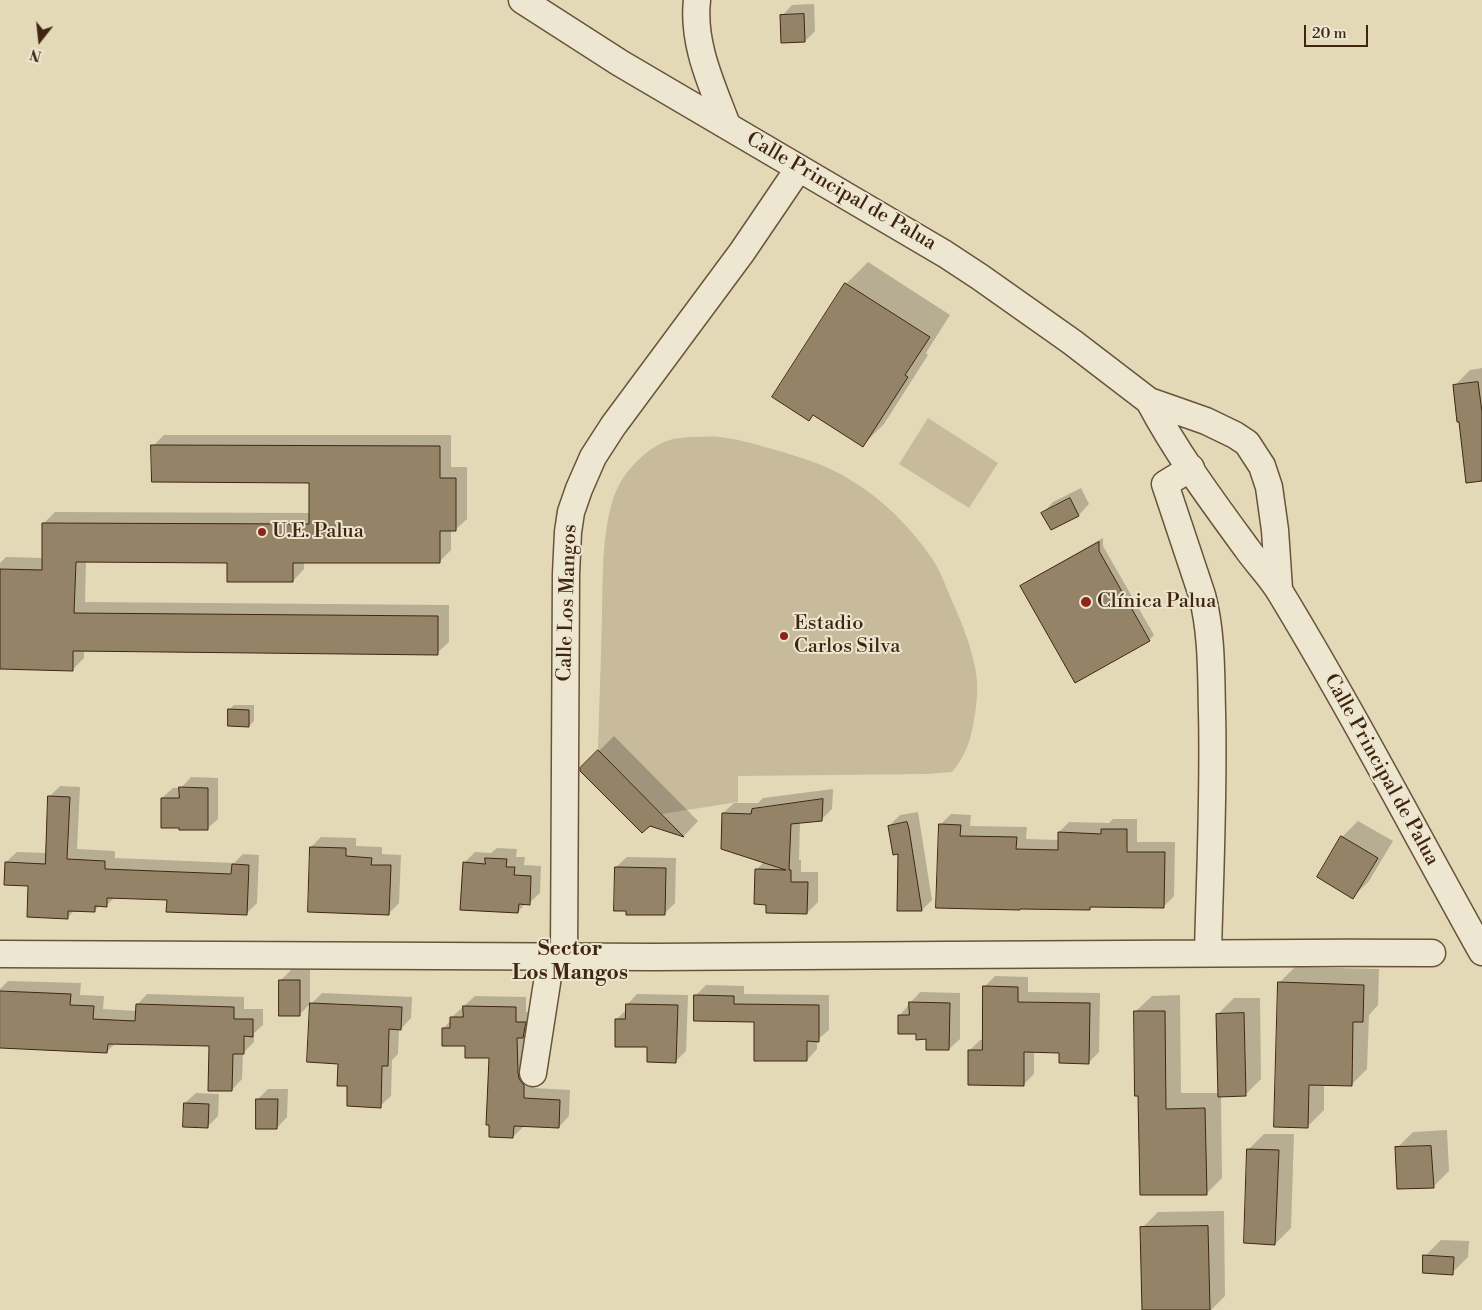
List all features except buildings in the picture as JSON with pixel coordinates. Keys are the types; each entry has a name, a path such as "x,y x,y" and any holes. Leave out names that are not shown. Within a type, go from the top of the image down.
{"street":[{"name":"Calle Principal de Palua","path":"522,0 620,63 945,254 1072,342 1149,401 1206,420 1247,443 1262,466 1269,487 1275,530 1279,589"},
{"path":"697,0 696,13 705,67 727,125"},
{"name":"Calle Los Mangos","path":"533,1073 557,957 566,574 571,512 593,457 613,426 742,252 799,168"},
{"name":"Calle Principal de Palua","path":"1149,401 1161,424 1190,468 1249,551 1279,589 1386,777 1482,952"},
{"path":"1190,468 1165,484 1202,595 1210,638 1213,768 1208,952"},
{"path":"0,954 557,957 1208,952 1432,953"}],"shaded area":[{"path":"928,418 998,463 969,508 899,464"},
{"name":"Estadio Carlos Silva","path":"690,437 720,437 746,442 803,458 833,470 864,489 886,506 907,526 925,548 938,570 968,639 976,670 976,708 970,738 963,756 952,772 927,774 738,776 738,802 662,814 598,750 604,548 609,513 620,483 647,452 670,440"}],"place":[{"name":"U.E. Palua","path":"262,532"},
{"name":"Clínica Palua","path":"1086,602"},
{"name":"Estadio Carlos Silva","path":"784,636"}],"district":[{"name":"Sector Los Mangos","path":"570,962"}]}
